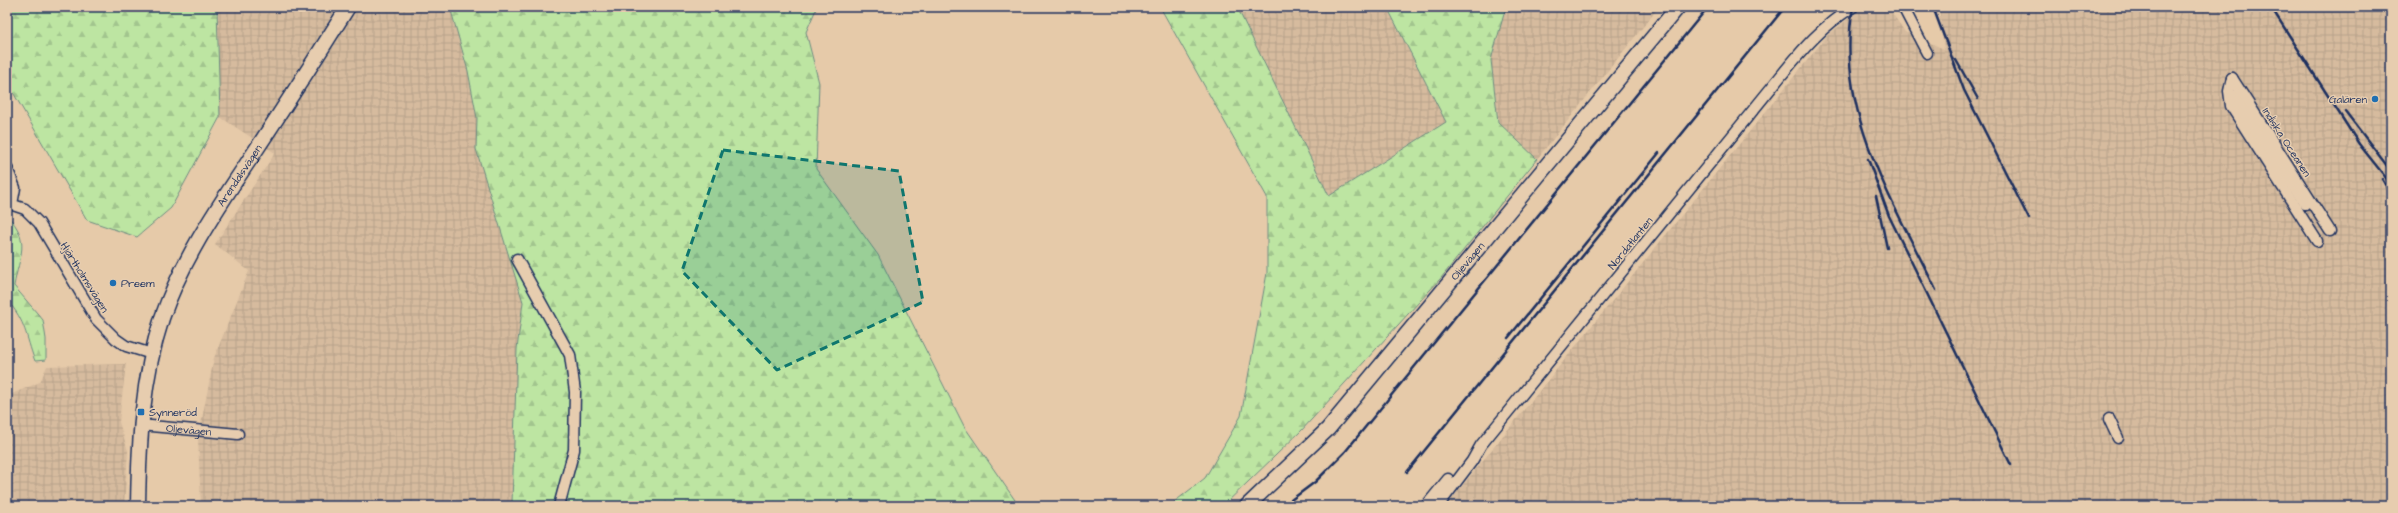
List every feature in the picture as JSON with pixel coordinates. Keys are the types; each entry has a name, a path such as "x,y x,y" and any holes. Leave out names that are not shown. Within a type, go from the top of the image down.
{"street":[{"name":"Arendalsvägen","path":"152,354 162,317 186,260 348,7"},
{"name":"Oljevägen","path":"1247,506 1328,429 1678,7"},
{"name":"Nordatlanten","path":"1438,506 1472,461 1482,445 1812,39 1830,22 1853,7"},
{"path":"1903,7 1927,53"},
{"name":"Indiska Oceanen","path":"2229,91 2324,235"},
{"path":"7,168 15,188 9,203"},
{"name":"Hjärtholmsvägen","path":"9,203 25,209 39,223 96,318 116,339 126,346 152,354"},
{"path":"517,259 570,355 575,392 574,450 560,506"},
{"path":"138,506 140,426 152,354"},
{"path":"2109,419 2118,438"},
{"name":"Oljevägen","path":"140,426 238,434"},
{"path":"1426,506 1467,457 1482,445"}],"highlighted area":[{"path":"723,150 899,171 923,302 777,370 682,271"}],"shaded area":[{"path":"217,7 450,7 468,71 477,118 476,149 523,302 517,349 512,503 490,506 201,506 198,439 214,358 249,271 215,244 275,153 220,117"},
{"path":"1237,7 1387,7 1446,122 1329,197"},
{"path":"1506,7 1659,7 1537,159 1498,122 1491,60"},
{"path":"1863,7 1888,7 1905,32 1944,49 1939,7 2391,7 2391,506 1446,506 1827,36"},
{"path":"126,364 119,422 128,451 124,506 7,506 7,396 40,382 47,366"}],"green space":[{"path":"7,7 217,7 220,117 171,208 137,237 87,220 7,82"},
{"path":"450,7 817,7 806,32 819,83 816,169 878,255 964,426 1019,506 490,506 512,503 517,349 523,302 476,149 477,118 468,71"},
{"path":"1160,7 1237,7 1329,196 1446,122 1387,7 1506,7 1491,60 1498,122 1537,159 1441,278 1301,431 1223,506 1169,506 1205,478 1241,416 1267,273 1267,197"},
{"path":"7,215 15,225 22,241 21,257 14,286 43,320 46,339 46,360 35,361 25,329 14,308 7,300"}],"railway":[{"path":"1283,506 1315,482 1345,452 1708,7"},
{"path":"1407,472 1785,7"},
{"path":"1853,7 1849,45 1852,82 1860,118 1871,154 1886,189 1936,290"},
{"path":"1933,7 1964,90 2029,219"},
{"path":"2271,7 2359,144 2391,184"},
{"path":"1956,60 1978,99"},
{"path":"2345,111 2391,171"},
{"path":"1508,338 1659,153"},
{"path":"1868,159 1889,216 2011,465"},
{"path":"2382,179 2391,194"},
{"path":"1876,196 1887,248"}],"place":[{"name":"Galären","path":"2375,99"},
{"name":"Preem","path":"113,283"},
{"name":"Synneröd","path":"141,412"}]}
